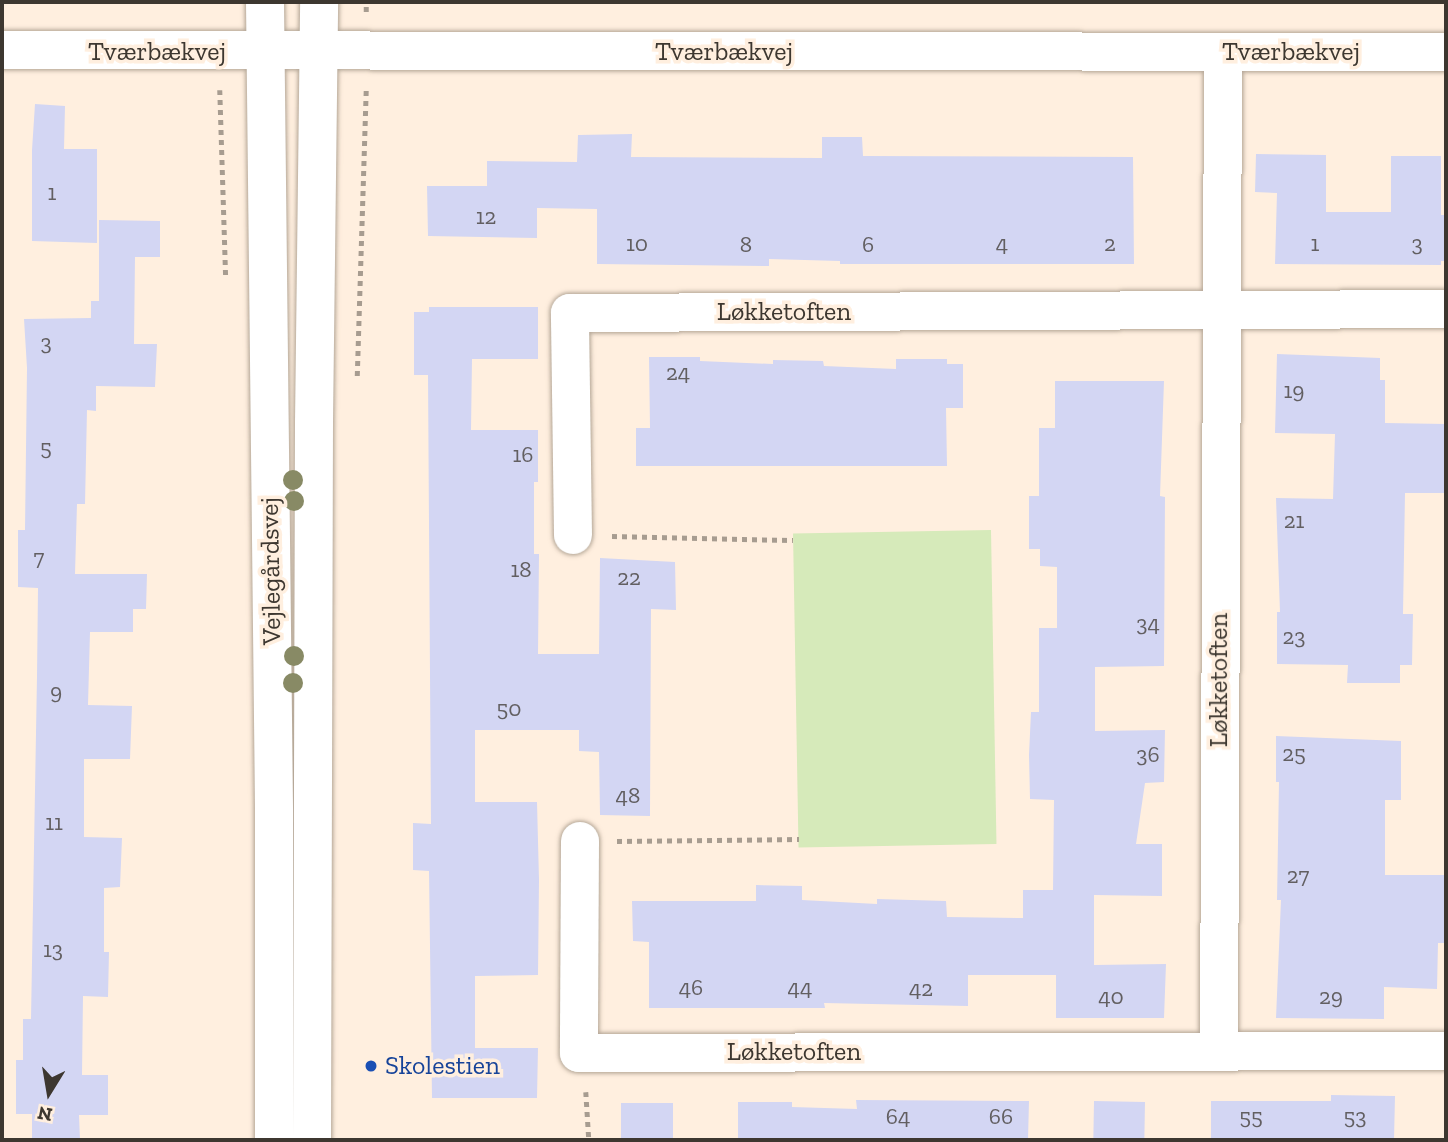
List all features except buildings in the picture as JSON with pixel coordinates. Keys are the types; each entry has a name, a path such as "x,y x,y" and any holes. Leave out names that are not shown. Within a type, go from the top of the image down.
{"street":[{"name":"Vejlegårdsvej","path":"265,2 274,811 274,1140"},
{"name":"Vejlegårdsvej","path":"313,1140 314,423 319,2"},
{"name":"Tværbækvej","path":"2,50 1446,52"},
{"name":"Løkketoften","path":"1219,1051 1223,52"},
{"name":"Løkketoften","path":"573,535 570,313 1446,309"},
{"path":"579,1054 580,841"},
{"name":"Løkketoften","path":"579,1054 1446,1051"}],"path":[{"path":"573,535 793,540"},
{"path":"580,841 799,839"},
{"path":"579,1054 589,1110 589,1140"}],"green space":[{"path":"991,530 996,844 799,847 793,533"}],"place":[{"name":"Skolestien","path":"371,1066"}]}
